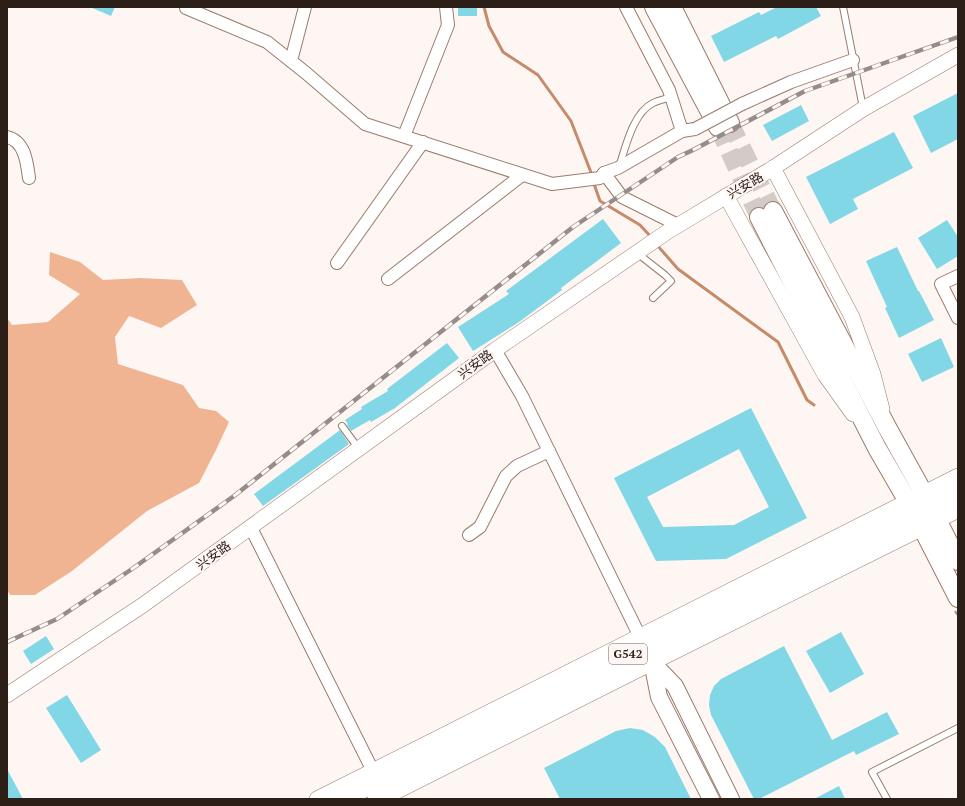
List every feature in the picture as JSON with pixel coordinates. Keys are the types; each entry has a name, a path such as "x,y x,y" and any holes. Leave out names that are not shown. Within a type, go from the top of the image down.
{"highway":[{"name":"G542","path":"342,799 380,789 645,648 922,509 958,489"},
{"name":"G542","path":"922,509 958,508"}],"main road":[{"path":"654,7 724,125 672,7"},
{"path":"958,561 922,509 877,448 766,214 888,429 922,509 958,598"},
{"path":"645,648 659,697 711,799"},
{"path":"645,648 674,686 731,799"}],"street":[{"path":"291,61 305,7"},
{"path":"404,136 448,25 446,7"},
{"path":"626,7 671,97 682,131"},
{"path":"186,8 267,42 365,124 552,184 597,177 618,168 682,131 695,129 742,104 791,82 853,60"},
{"name":"兴安路","path":"7,695 143,605 495,350 639,251 672,229 773,168 863,109 958,56"},
{"path":"7,137 11,138 17,143 26,156 29,178"},
{"path":"337,263 423,142"},
{"path":"773,168 852,317 873,374 888,429"},
{"path":"388,279 522,175"},
{"path":"597,177 622,197 672,229"},
{"path":"726,196 825,375 877,448"},
{"path":"958,276 941,284 958,318"},
{"path":"495,350 522,396 645,648"},
{"path":"469,535 480,527 506,476 517,466 549,451"},
{"path":"922,509 958,476"},
{"path":"251,528 380,789 317,799"}],"lane":[{"path":"843,7 863,109"},
{"path":"618,168 636,119 653,103 671,97"},
{"path":"639,251 671,281 653,298"},
{"path":"342,426 359,449"},
{"path":"887,799 872,772 958,728"}],"shaded area":[{"path":"50,252 80,262 103,280 140,278 182,280 197,305 161,328 129,316 115,337 118,364 183,385 199,408 216,411 229,422 199,483 147,511 72,571 35,595 10,595 7,590 7,318 12,325 48,322 80,294 49,275"}],"building":[{"path":"90,7 115,7 111,16"},
{"path":"458,7 477,7 477,16 458,16"},
{"path":"777,7 816,7 821,16 778,39 776,36 724,62 711,36 759,12 761,15"},
{"path":"958,93 958,139 931,153 913,116"},
{"path":"801,105 809,121 772,141 763,125"},
{"path":"894,132 913,168 853,199 858,209 830,224 806,177"},
{"path":"603,219 621,243 519,322 473,351 458,327 509,294 506,291"},
{"path":"947,220 958,237 958,256 937,269 918,238"},
{"path":"897,247 934,320 899,338 866,261"},
{"path":"941,338 954,367 922,382 908,354"},
{"path":"447,343 459,358 395,408 371,422 370,420 351,431 345,420 362,409 361,407 388,391 387,389"},
{"path":"751,408 807,518 726,559 656,561 614,478","holes":["739,449 769,507 734,525 663,527 647,497"]},
{"path":"340,430 349,444 263,506 254,494"},
{"path":"841,632 864,674 830,693 806,651"},
{"path":"46,636 54,649 31,664 23,651"},
{"path":"784,646 832,740 887,712 899,734 856,755 854,751 759,799 754,799 711,715 709,705 710,695 714,686 721,679"},
{"path":"67,695 101,750 81,763 46,708"},
{"path":"630,728 643,730 655,737 665,747 691,799 560,799 544,768 616,731"},
{"path":"7,769 23,799 7,799"},
{"path":"839,786 845,799 814,799"}],"waterway":[{"path":"484,7 489,26 503,52 538,75 571,121 592,175"},
{"path":"593,181 600,201 640,225 651,237"},
{"path":"657,245 678,269 778,342 807,400 814,405"}],"tunnel":[{"path":"730,123 773,211"},
{"path":"718,127 759,217"}],"railway":[{"path":"7,642 57,619 132,569 234,496 573,227 678,157 805,91 958,37"}]}
